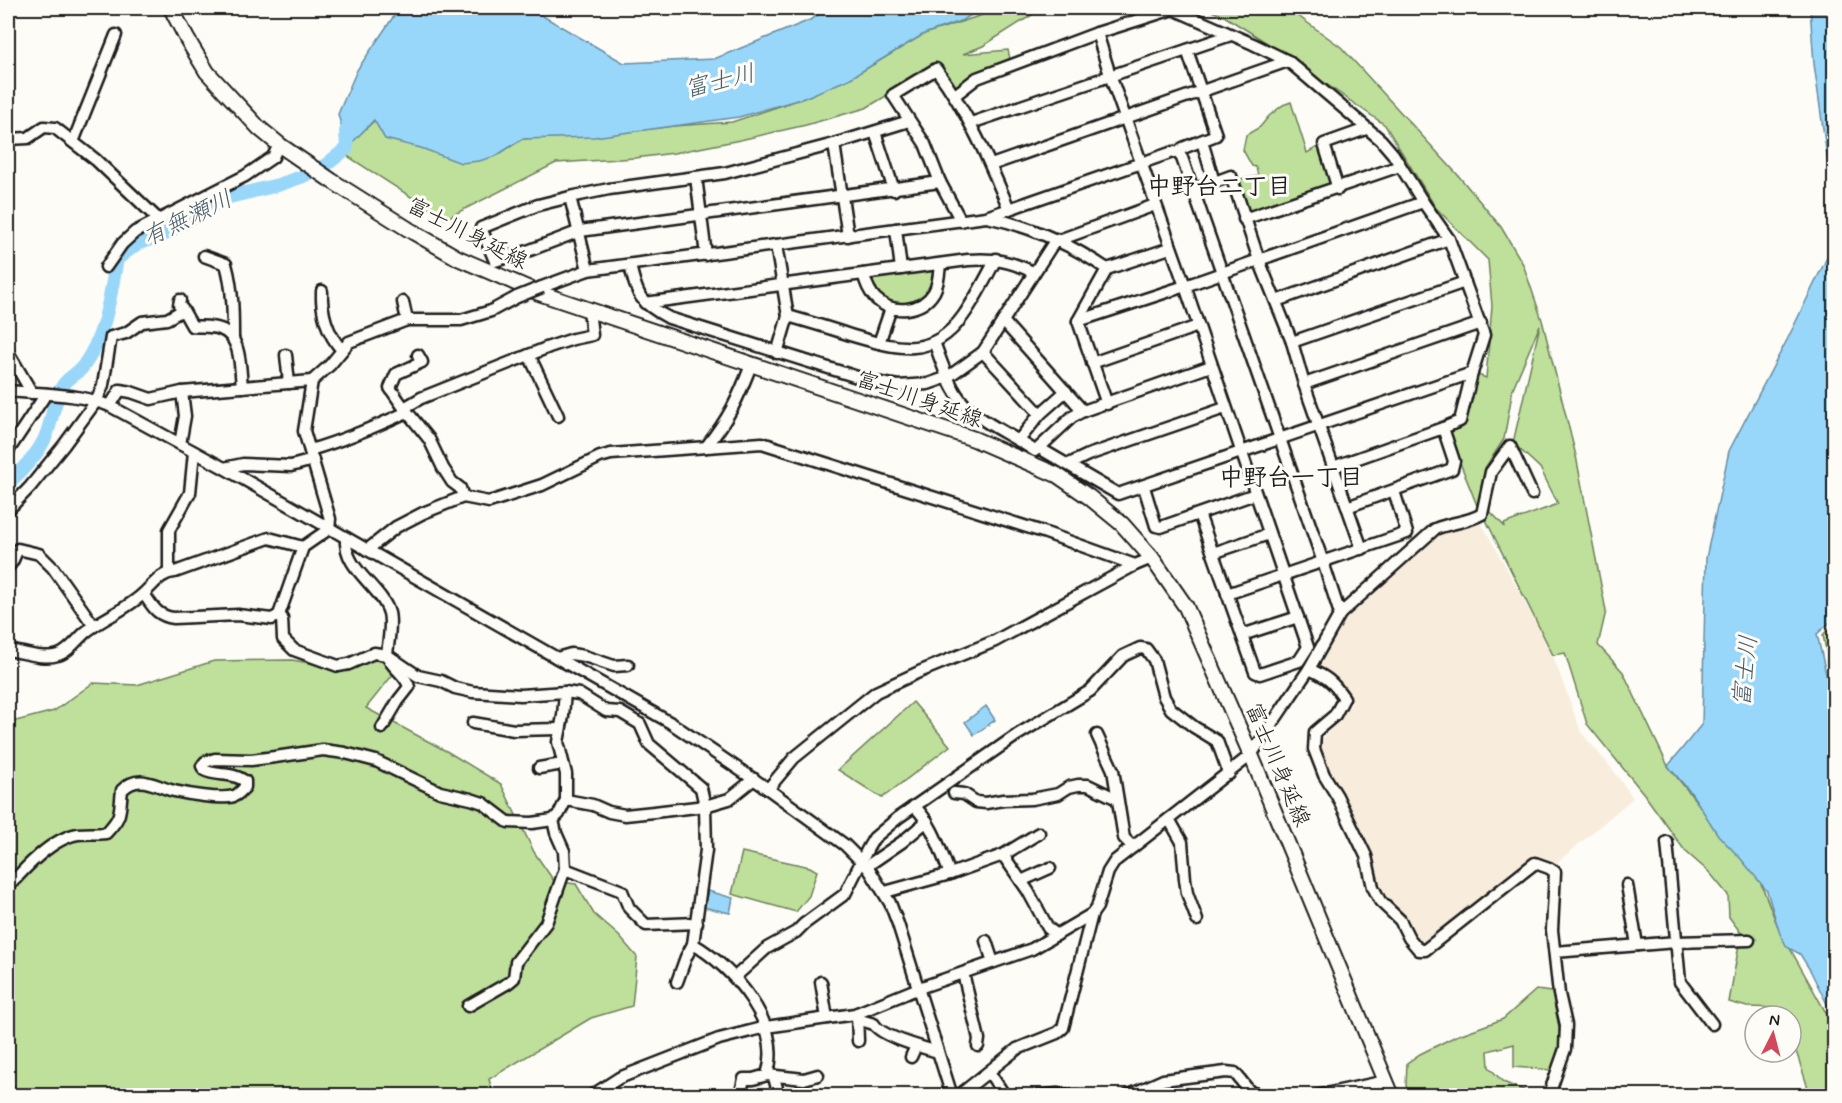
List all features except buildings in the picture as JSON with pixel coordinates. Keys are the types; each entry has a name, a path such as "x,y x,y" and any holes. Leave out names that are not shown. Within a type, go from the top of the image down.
{"main road":[{"name":"富士川身延線","path":"171,8 207,72 259,128 332,181 458,258 539,293 974,439 1056,476 1089,497 1122,524 1152,558 1186,608 1251,755 1382,1081 1392,1095"}],"street":[{"path":"955,95 977,78 1097,33 1173,9 1288,61 1394,154 1449,239 1485,335 1472,373 1460,421 1333,467"},
{"path":"1097,33 1308,647 1299,661 1260,674 1255,672 1199,514"},
{"path":"73,142 116,35"},
{"path":"971,123 1231,35"},
{"path":"1178,153 1183,148 1216,135 1186,50"},
{"path":"991,165 1288,61"},
{"path":"961,221 940,182 925,144 893,95 936,69 955,95 971,123 1009,209"},
{"path":"909,121 725,173 609,189 570,197 538,205 481,228 495,261 580,231 940,182"},
{"path":"8,138 28,138 44,127 55,128 96,160 159,220"},
{"path":"1338,189 1324,144 1366,129"},
{"path":"875,132 894,190"},
{"path":"1202,141 1214,182"},
{"path":"834,144 848,236"},
{"path":"106,267 122,244 135,232 245,176 273,157 280,145"},
{"path":"110,406 120,390 151,399 182,392 312,381 330,365 349,342 407,320 461,320 490,311 517,297 588,270 986,217 1173,152 1178,153 1182,158 1340,614"},
{"path":"1245,219 1400,166"},
{"path":"1193,190 1231,176 1259,260 1292,342 1304,384 1362,549"},
{"path":"696,177 706,255"},
{"path":"570,197 588,270"},
{"path":"1078,321 1222,274 1423,202"},
{"path":"630,265 636,289 645,303 669,318 870,381 898,386 928,384 948,377 983,352 1033,272 1057,239 1155,205"},
{"path":"986,217 1011,222 1057,239 1107,269"},
{"path":"896,230 901,268"},
{"path":"1276,301 1449,239"},
{"path":"776,245 788,316 777,352"},
{"path":"1107,404 1078,321 1107,269 1170,248"},
{"path":"204,256 226,264 233,298 233,338 239,356 242,387"},
{"path":"645,303 968,260 996,260 1033,272"},
{"path":"788,316 901,348 934,342 944,336 962,317 996,260"},
{"path":"863,274 868,290 877,300 891,309 909,309 923,304 935,291 940,264"},
{"path":"1292,342 1465,282"},
{"path":"322,291 328,329 342,350"},
{"path":"403,302 407,320"},
{"path":"8,510 64,445 97,400 103,385 111,337 126,333 142,322 167,319 182,305 192,326 221,329 233,338"},
{"path":"879,343 891,309"},
{"path":"224,468 243,464 291,466 339,441 376,427 421,399 565,341 591,335 589,310"},
{"path":"1003,321 1083,411"},
{"path":"1304,384 1481,323"},
{"path":"1092,363 1198,326"},
{"path":"934,342 948,377 964,403 984,421 1035,451"},
{"path":"8,352 32,393"},
{"path":"983,352 1040,414"},
{"path":"286,355 289,383"},
{"path":"418,355 422,362 396,374 390,388 429,439 443,468 452,482 460,488 463,497"},
{"path":"529,355 558,416"},
{"path":"706,447 725,423 751,365"},
{"path":"1211,366 1083,411 1072,417 1039,448 1118,494 1472,373"},
{"path":"144,594 157,612 164,617 238,615 272,619 279,615 303,547 329,529 330,519 303,430 312,381"},
{"path":"8,391 81,397 97,400 110,406 224,468 671,723 845,845 864,863 885,892 898,924 952,1095"},
{"path":"1018,440 1040,414 1066,391"},
{"path":"180,444 185,416 182,392"},
{"path":"8,451 48,395"},
{"path":"1069,464 1088,455 1225,408"},
{"path":"1347,507 1452,469 1454,461 1443,428"},
{"path":"367,550 396,527 463,497 489,502 542,485 600,457 762,443 1043,531 1135,565"},
{"path":"958,1095 1017,1049 1057,1033 1063,1028 1092,914 1108,872 1115,861 1251,755 1309,669 1340,614 1435,529 1449,523 1463,522 1482,514 1491,472 1510,446 1532,494"},
{"path":"169,572 169,530 190,494 194,452"},
{"path":"1144,487 1156,525 1161,527 1255,494"},
{"path":"1227,594 1407,533 1394,491"},
{"path":"1213,553 1269,534"},
{"path":"8,650 48,657 60,655 94,626 144,594 157,580 169,572 175,572 269,538 303,547"},
{"path":"346,538 345,546 350,559 385,603 390,616 388,661 408,681 409,687 398,700 382,728"},
{"path":"8,567 12,562 13,547 39,554 53,568 94,626"},
{"path":"768,789 794,758 876,692 995,641 1152,558"},
{"path":"279,615 282,618 283,639 294,650 338,666 349,664 374,653 387,655 418,676 441,681 455,688 473,692 521,695 565,692 579,694 606,711 620,712 640,724 649,744 701,788 705,806 706,850 697,906 697,923 693,944 677,982"},
{"path":"1242,635 1298,617"},
{"path":"735,977 768,948 796,933 804,924 845,894 864,863 874,838 914,806 1017,735 1090,691 1123,656 1140,648 1146,649 1154,660 1164,697 1172,709 1194,727 1217,741 1229,774"},
{"path":"556,658 570,650 614,666 628,665"},
{"path":"1309,669 1332,682 1344,698 1335,715 1315,732 1314,749 1324,775 1337,796 1366,856 1373,887 1380,901 1400,920 1408,938 1419,950 1425,950 1535,863 1555,872 1552,930 1566,1025 1565,1049 1552,1086 1552,1095"},
{"path":"1089,673 1100,681"},
{"path":"8,887 34,859 54,844 75,834 106,833 117,822 121,811 122,790 128,784 138,781 150,782 173,790 220,797 235,796 245,787 245,781 224,773 209,773 204,770 202,766 205,762 215,759 251,760 323,750 345,753 376,761 440,792 483,803 508,822 532,823 553,820 566,800 566,774 558,742 565,692"},
{"path":"473,723 514,730 560,729"},
{"path":"1097,735 1113,770 1124,838 1133,847"},
{"path":"539,768 563,764"},
{"path":"566,800 625,814 705,806 729,799 754,779"},
{"path":"954,793 964,794 976,802 986,803 1058,794 1069,787 1088,785 1117,799"},
{"path":"914,806 934,833 950,874"},
{"path":"1169,819 1182,842 1187,893 1197,920"},
{"path":"468,1006 508,984 514,978 516,962 546,923 565,869 564,851 553,820"},
{"path":"864,863 902,842 927,821"},
{"path":"885,892 918,878 950,874 1003,855 1039,833"},
{"path":"1667,842 1680,982 1712,1024"},
{"path":"1003,855 1048,928 1057,935"},
{"path":"1020,881 1050,868"},
{"path":"565,869 622,891 629,908 646,925 697,923"},
{"path":"1627,885 1637,945"},
{"path":"591,1095 620,1078 719,1039 766,1027 857,1016 919,988 1032,949 1092,914"},
{"path":"1555,952 1676,942 1749,940"},
{"path":"986,941 993,962"},
{"path":"693,944 735,977 746,989 766,1027 771,1058 770,1076 779,1095"},
{"path":"963,972 979,1039 978,1046"},
{"path":"821,982 827,1018"},
{"path":"857,1016 858,1041"},
{"path":"857,1016 874,1024 876,1028 916,1046 938,1052"},
{"path":"911,1057 916,1046"},
{"path":"989,1072 1005,1095"},
{"path":"1127,1095 1163,1080 1226,1072 1235,1073 1250,1092 1264,1095"},
{"path":"740,1095 744,1079 770,1076 804,1078 818,1075"},
{"path":"1316,1095 1382,1081"},
{"path":"8,1091 9,1095"},
{"path":"1038,1095 1075,1095"}],"shaded area":[{"path":"1478,519 1551,650 1581,732 1633,798 1553,866 1534,859 1425,946 1378,892 1370,850 1317,746 1353,702 1331,675 1318,665 1339,619 1428,541 1450,527"}],"green space":[{"path":"992,8 1043,8 983,46 963,54 1008,50 1010,59 976,72 955,91 938,65 866,108 806,125 674,153 556,163 445,219 341,152 375,120 496,156 522,139 732,122 804,98 864,70 924,34 982,15"},
{"path":"1204,8 1287,8 1341,47 1457,174 1501,227 1523,264 1542,320 1576,456 1606,611 1598,645 1623,672 1668,766 1760,881 1778,927 1834,1027 1834,1095 1810,1094 1800,1064 1803,1064 1803,1004 1743,1004 1743,1006 1729,1002 1741,933 1729,917 1728,895 1710,873 1685,851 1644,794 1587,724 1565,653 1553,655 1484,516 1489,510 1505,527 1504,524 1558,504 1540,468 1513,443 1540,325 1513,388 1504,439 1485,468 1478,508 1447,430 1463,422 1478,375 1486,378 1492,306 1488,260 1436,208 1385,125 1224,16"},
{"path":"1291,102 1307,153 1321,145 1333,184 1249,213 1240,179 1258,176 1256,167 1252,166 1243,150 1246,135 1260,127 1283,105"},
{"path":"936,267 935,282 920,303 891,306 873,290 867,276"},
{"path":"1834,622 1834,691 1823,635"},
{"path":"382,656 395,672 366,708 448,752 501,784 534,852 554,881 576,884 594,914 619,936 637,957 632,1006 591,1018 489,1079 493,1095 8,1096 8,723 54,711 93,683 137,685 214,661 292,660 338,668"},
{"path":"913,702 950,746 882,798 838,770"},
{"path":"742,852 810,867 817,871 809,896 796,912 732,894"},
{"path":"1536,990 1552,992 1561,1038 1552,1070 1514,1067 1514,1044 1488,1051 1489,1067 1503,1082 1536,1095 1412,1095 1406,1086 1407,1063 1456,1036 1503,1019"}],"water":[{"name":"富士川","path":"398,8 529,8 624,63 714,59 810,20 829,8 983,8 963,20 924,34 849,79 804,98 739,117 594,137 522,139 496,156 461,163 421,148 385,139 374,120 347,148 338,114 357,70"},
{"path":"1810,8 1834,8 1834,207 1814,64"},
{"name":"富士川","path":"1834,243 1834,619 1817,634 1834,709 1834,1023 1810,970 1800,954 1787,947 1780,934 1767,891 1718,835 1692,794 1668,766 1702,724 1706,558 1729,451"},
{"path":"986,706 995,720 974,735 965,722"},
{"path":"708,891 733,898 730,913 703,907"}],"waterway":[{"name":"有無瀬川","path":"8,483 36,454 47,433 61,390 66,382 82,368 97,341 106,314 117,259 138,243 163,235 225,198 278,185 326,165 347,148 346,131"}],"district":[{"name":"中野台二丁目","path":"1219,187"},
{"name":"中野台一丁目","path":"1291,478"}]}
